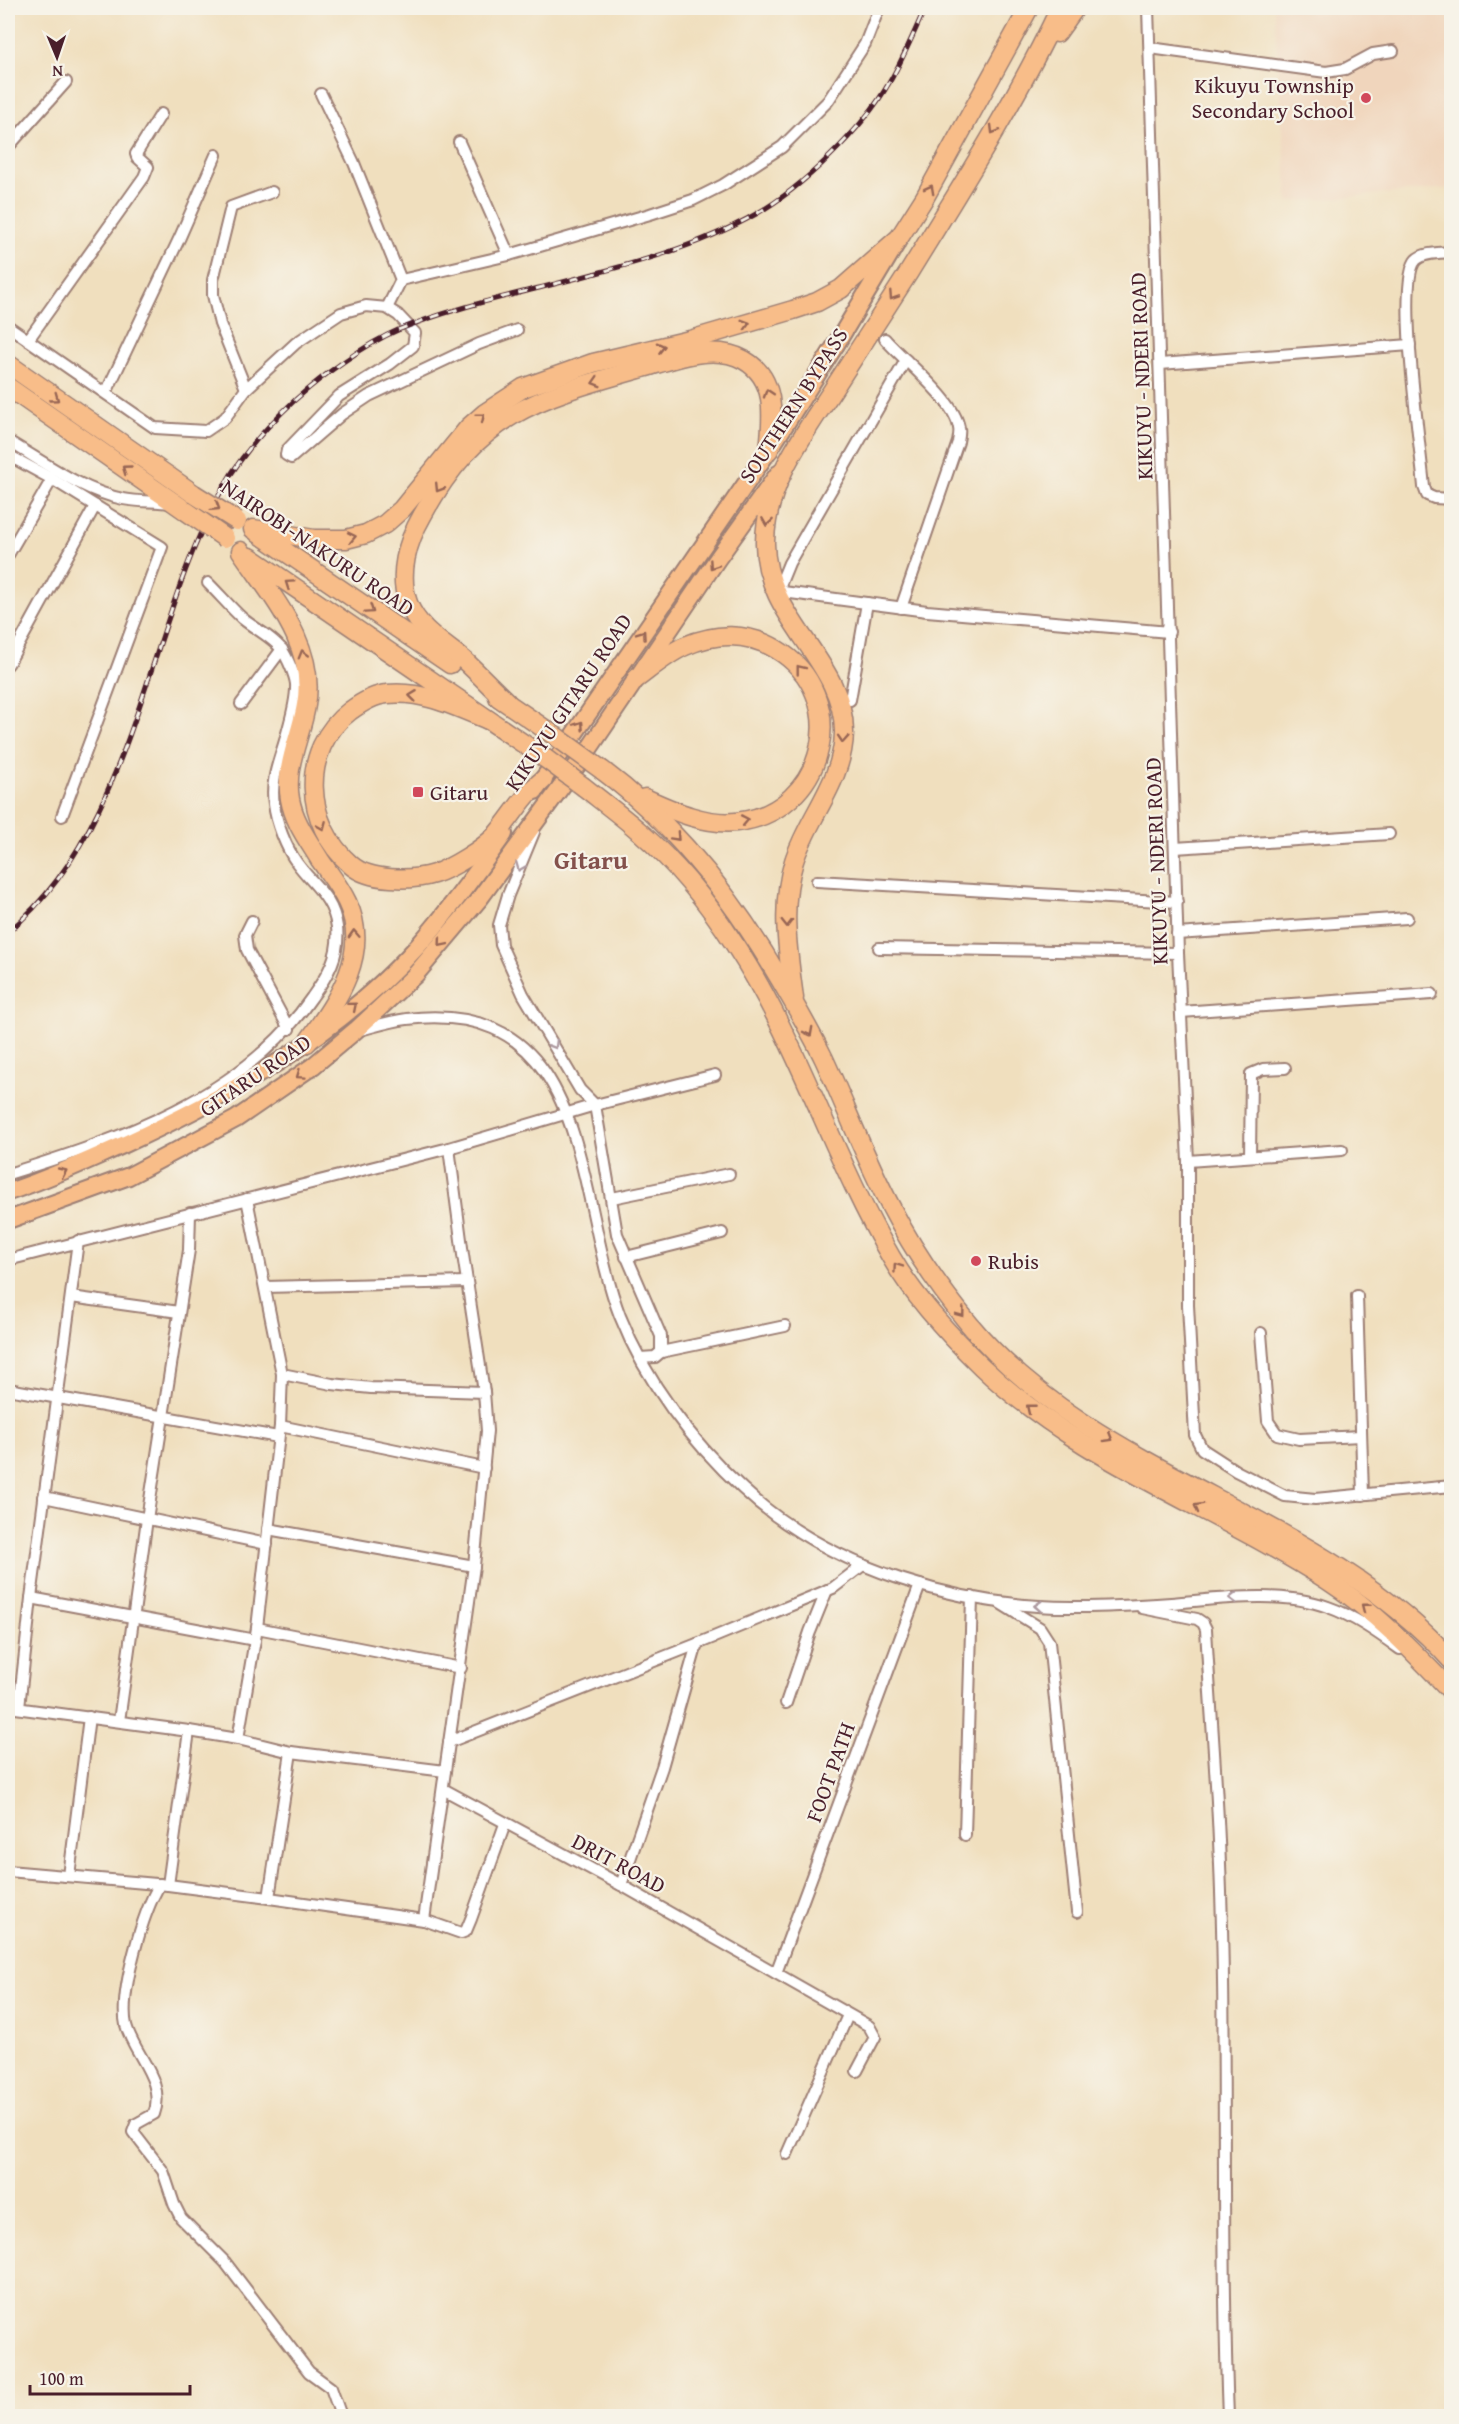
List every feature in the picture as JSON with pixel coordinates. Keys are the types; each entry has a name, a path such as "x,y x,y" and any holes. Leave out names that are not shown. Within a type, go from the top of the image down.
{"highway":[{"name":"SOUTHERN BYPASS","path":"899,238 925,197 1029,8"},
{"name":"SOUTHERN BYPASS","path":"784,466 910,270 1024,80 1060,8"},
{"path":"1024,80 1075,8"},
{"path":"245,525 314,539 346,539 366,534 385,524 402,509 449,448 469,427 492,408 523,388 593,363 690,340 817,302 841,289 899,238"},
{"path":"507,702 464,660 442,645 418,621 408,602 405,589 406,553 415,530 443,481 468,448 512,415 550,396 682,357 714,353 735,356 746,361 764,380 771,402 772,419 768,450"},
{"name":"NAIROBI-NAKURU ROAD","path":"8,364 195,494 245,525 507,702 630,791"},
{"name":"NAIROBI-NAKURU ROAD","path":"8,387 241,551 546,759 640,832 686,879 718,920 751,971 793,1049 848,1173 892,1260 937,1319 982,1367 1044,1419 1121,1465 1272,1547 1330,1582 1382,1620 1452,1693"},
{"path":"784,466 766,525 766,560 770,577 788,618 828,677 838,699 844,730 843,747 837,770 794,860 788,888 787,943 795,1006"},
{"path":"241,551 300,642 306,662 306,705 290,766 290,801 299,826 346,900 353,923 354,954 346,983 332,1008 307,1043"},
{"path":"630,791 665,807 700,819 718,822 750,820 766,815 783,805 802,787 817,763 821,735 818,702 813,687 800,666 773,647 752,639 725,636 682,647 636,679"},
{"path":"488,720 434,699 387,694 369,699 341,718 330,731 322,746 313,775 316,811 330,842 352,866 378,876 411,878 435,874 466,857 494,837 527,793 543,780"},
{"path":"630,791 694,856 754,935 823,1056 892,1209 936,1280 971,1326 1018,1374 1090,1426 1313,1550 1386,1599 1431,1638 1452,1661"}],"main road":[{"name":"SOUTHERN BYPASS","path":"810,386 899,238"},
{"name":"KIKUYU GITARU ROAD","path":"307,1043 370,991 418,946 484,861 543,780 810,386"},
{"name":"SOUTHERN BYPASS","path":"480,898 589,749 784,466"},
{"name":"GITARU ROAD","path":"8,1220 129,1176 236,1119 313,1066 356,1030 415,975 480,898"},
{"name":"GITARU ROAD","path":"8,1192 48,1179 168,1124 245,1082 307,1043"}],"street":[{"path":"401,280 509,255 693,200 723,185 782,147 810,120 837,87 865,44 879,8"},
{"name":"KIKUYU - NDERI ROAD","path":"1148,8 1177,934 1188,1161 1188,1305 1195,1435 1198,1444 1236,1471 1285,1496 1315,1499 1452,1485"},
{"path":"1150,48 1326,72 1345,69 1373,54 1393,51"},
{"path":"8,147 66,82"},
{"path":"321,93 354,163 401,280 387,308"},
{"path":"28,340 144,177 148,167 137,157 136,153 161,114"},
{"path":"459,142 509,255"},
{"path":"106,393 216,155"},
{"path":"246,389 220,324 213,295 213,280 230,209 234,204 272,192"},
{"path":"1452,252 1421,257 1413,266 1409,289 1410,345 1424,487 1427,495 1434,498 1452,499"},
{"path":"8,326 155,428 206,431 225,418 246,389 296,343 324,322 341,313 366,306 387,308 398,315 415,333 413,346 390,364 339,396 287,450 288,458 294,457 342,414 369,396 479,344 517,330"},
{"path":"885,339 936,391 952,411 960,430 958,442 901,608"},
{"path":"1160,364 1410,345"},
{"path":"906,360 789,563 780,585 783,592 901,608 1169,632"},
{"path":"8,441 78,482 124,499 179,507"},
{"path":"8,455 162,547 62,816"},
{"path":"8,555 52,480"},
{"path":"8,664 95,506"},
{"path":"8,1174 69,1154 176,1111 222,1083 271,1046 289,1029 329,972 338,950 337,925 327,896 296,862 284,837 274,804 273,782 293,707 296,683 282,650 243,619 208,583"},
{"path":"850,700 867,603"},
{"path":"242,704 282,650"},
{"path":"542,812 508,895 499,925 501,945 523,994 580,1090 595,1105 615,1223 626,1257 662,1336 661,1352"},
{"path":"1175,848 1389,834"},
{"path":"818,881 1177,902"},
{"path":"1177,934 1407,918"},
{"path":"252,921 245,935 247,950 289,1029"},
{"path":"879,948 1178,953"},
{"path":"1181,1012 1432,994"},
{"path":"356,1030 404,1019 455,1018 498,1030 520,1044 543,1067 559,1093 567,1115 584,1167 604,1267 621,1317 640,1358 672,1410 708,1454 746,1491 804,1534 863,1565 920,1586 998,1602 1059,1607 1238,1598 1291,1599 1327,1606 1377,1632 1416,1661 1452,1693"},
{"path":"1250,1156 1251,1074 1263,1069 1285,1068"},
{"path":"8,1260 449,1148 595,1105 715,1075"},
{"path":"424,1920 474,1566 486,1431 484,1392 449,1148"},
{"path":"1188,1161 1342,1150"},
{"path":"612,1198 729,1174"},
{"path":"238,1739 257,1628 279,1431 282,1374 247,1199"},
{"path":"119,1721 147,1520 189,1250 190,1213"},
{"path":"626,1257 722,1233"},
{"path":"78,1241 31,1598 13,1707 189,1731 238,1739 291,1752 445,1771"},
{"path":"265,1287 467,1282"},
{"path":"1357,1296 1363,1495"},
{"path":"71,1297 179,1312"},
{"path":"640,1358 655,1357 661,1352 785,1326"},
{"path":"1261,1333 1268,1421 1277,1434 1299,1439 1361,1436"},
{"path":"282,1374 332,1384 371,1388 484,1392"},
{"path":"8,1389 163,1416 279,1431 484,1468"},
{"path":"44,1497 267,1544"},
{"path":"268,1529 474,1566"},
{"path":"449,1742 827,1590 838,1585 863,1565"},
{"name":"FOOT PATH","path":"776,1972 920,1586"},
{"path":"786,1703 827,1590"},
{"path":"965,1835 972,1597"},
{"path":"31,1598 255,1640"},
{"path":"998,1602 1040,1628 1048,1642 1077,1912"},
{"path":"1130,1605 1197,1619 1206,1629 1219,1842 1224,2070 1223,2250 1228,2416"},
{"path":"257,1628 460,1668"},
{"path":"621,1885 662,1767 697,1644"},
{"path":"69,1876 88,1717"},
{"path":"189,1731 164,1884 149,1904 129,1977 125,2019 128,2031 148,2070 159,2102 154,2114 136,2124 133,2132 161,2167 181,2218 225,2262 309,2372 332,2388 341,2416"},
{"path":"269,1898 291,1752"},
{"name":"DRIT ROAD","path":"443,1789 621,1885 869,2025 875,2037 857,2072"},
{"path":"8,1871 164,1884 269,1898 424,1920 461,1933 466,1931 505,1824"},
{"path":"787,2154 849,2015"}],"shaded area":[{"name":"Kikuyu Township Secondary School","path":"1274,8 1451,8 1451,188 1288,202"}],"railway":[{"path":"8,932 51,889 84,838 111,782 134,722 197,541 231,474 247,451 275,419 331,371 372,343 398,330 468,306 622,266 677,249 730,227 774,203 830,156 878,101 894,74 925,8"}],"place":[{"name":"Kikuyu Township Secondary School","path":"1366,98"},
{"name":"Gitaru","path":"418,792"},
{"name":"Rubis","path":"976,1261"}],"district":[{"name":"Gitaru","path":"591,859"}]}
